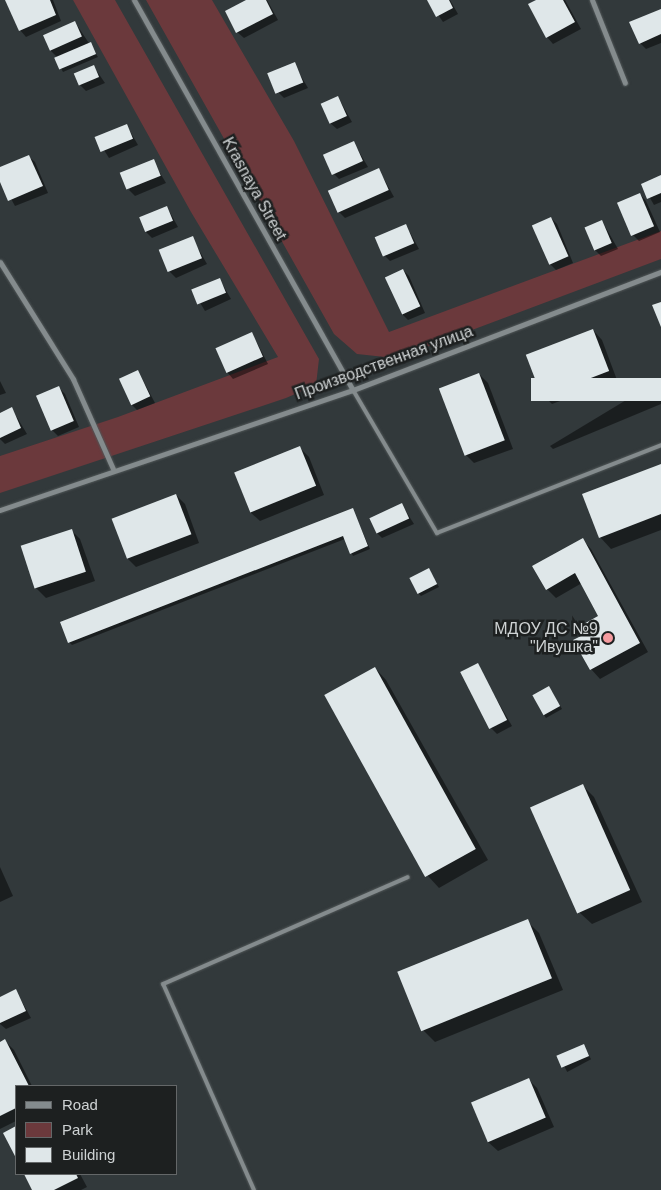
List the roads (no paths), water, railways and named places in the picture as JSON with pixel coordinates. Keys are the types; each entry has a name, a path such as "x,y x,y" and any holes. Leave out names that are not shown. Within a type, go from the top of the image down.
{"street":[{"name":"Krasnaya Street","path":"134,0 353,390"},
{"path":"592,0 624,83"},
{"path":"0,262 73,379 113,469"},
{"name":"Производственная улица","path":"0,510 113,469 353,390 661,272"}],"lane":[{"path":"353,390 438,533 661,445"},
{"path":"254,1190 163,984 408,877"}],"place":[{"name":"МДОУ ДС №9 \"Ивушка\"","path":"608,638"}]}
